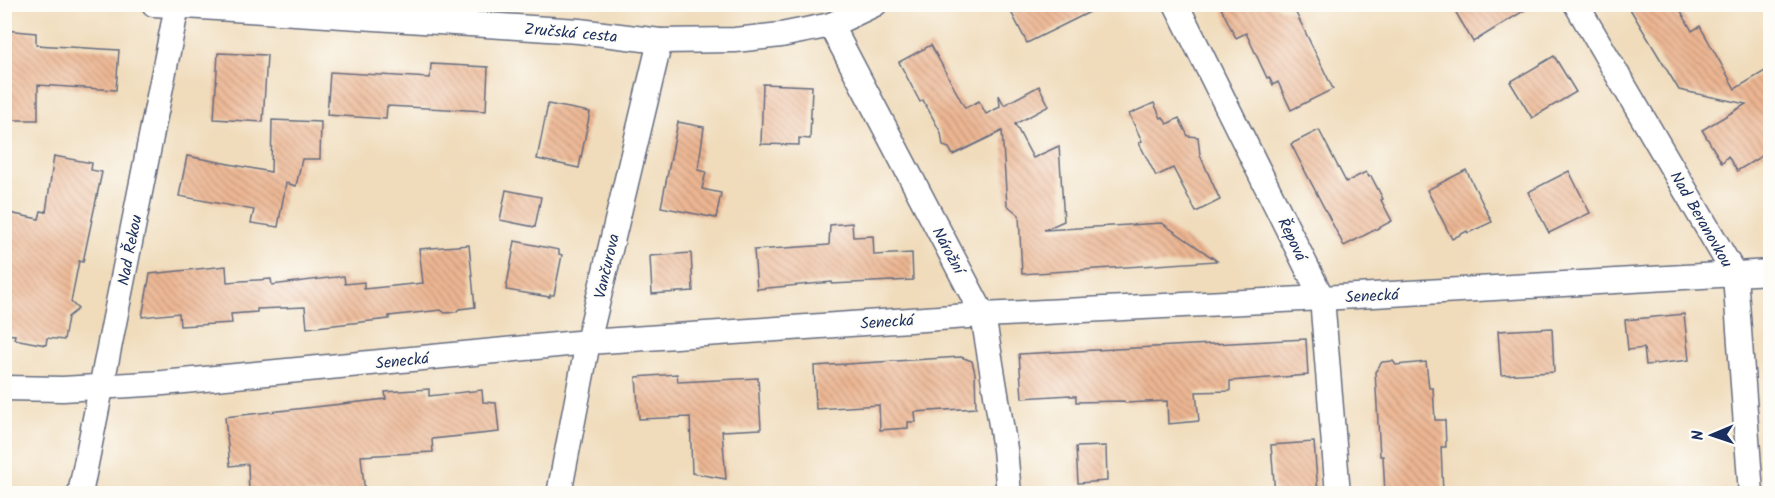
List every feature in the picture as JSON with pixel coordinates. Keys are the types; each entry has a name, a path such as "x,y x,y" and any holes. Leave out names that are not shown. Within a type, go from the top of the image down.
{"street":[{"name":"Zručská cesta","path":"165,5 579,31 660,41 735,40 781,35 831,25 874,4"},
{"name":"Řepová","path":"1176,4 1322,298 1338,494"},
{"name":"Nad Beranovkou","path":"1576,4 1735,275 1751,494"},
{"name":"Nad Řekou","path":"80,494 102,387 165,5"},
{"name":"Nárožní","path":"831,25 983,315 1005,449 1009,494"},
{"name":"Vančurova","path":"559,494 588,342 660,41"},
{"name":"Senecká","path":"4,388 63,389 175,382 588,342 983,315 1770,272"}],"building":[{"path":"1007,4 1106,4 1027,43"},
{"path":"1219,4 1268,4 1296,13 1333,89 1291,110 1278,82 1273,85 1269,77 1267,78 1246,33 1236,38"},
{"path":"1451,4 1535,4 1473,42"},
{"path":"1627,4 1677,4 1692,31 1700,26 1735,89 1770,68 1770,151 1737,171 1728,156 1722,163 1702,130 1746,104 1679,90"},
{"path":"4,30 36,33 36,45 119,50 116,90 38,85 38,120 4,120"},
{"path":"931,45 965,108 979,101 986,114 1000,107 999,95 1004,105 1039,86 1049,106 1015,124 1033,158 1059,146 1064,221 1044,230 1162,223 1217,261 1022,274 1019,215 1007,205 1002,131 953,155 949,148 943,146 941,133 923,100 920,102 899,62"},
{"path":"218,53 267,55 263,122 214,119"},
{"path":"1554,56 1576,92 1532,118 1510,82"},
{"path":"431,64 488,67 486,111 387,106 386,119 327,115 330,72 430,78"},
{"path":"763,84 812,86 810,139 799,138 799,145 761,144"},
{"path":"1154,103 1161,118 1163,117 1167,124 1179,118 1188,136 1198,137 1200,155 1220,200 1196,212 1173,168 1156,176 1139,143 1142,141 1129,114"},
{"path":"548,104 590,112 579,168 537,159"},
{"path":"272,120 321,122 320,159 302,159 296,186 286,183 278,227 251,223 254,210 179,196 187,156 271,172"},
{"path":"678,122 704,127 698,170 706,172 702,189 721,193 716,218 661,207"},
{"path":"1319,130 1346,182 1366,172 1369,177 1371,176 1392,221 1344,246 1291,144"},
{"path":"54,156 92,163 91,170 102,172 83,262 79,261 71,302 78,309 68,317 64,340 47,338 46,345 14,339 15,335 4,334 4,212 39,219 41,211 46,212"},
{"path":"1466,170 1492,222 1452,239 1427,190"},
{"path":"1569,171 1590,213 1549,233 1528,192"},
{"path":"506,190 541,197 535,227 500,220"},
{"path":"852,223 853,237 873,236 874,255 912,253 913,280 832,284 832,282 757,289 754,250 829,245 830,225"},
{"path":"515,241 559,250 559,254 562,255 554,295 550,297 506,290"},
{"path":"469,245 475,307 459,309 456,312 445,313 441,310 389,316 389,319 307,328 305,307 257,309 257,312 231,314 232,323 180,326 179,313 142,317 150,274 226,266 227,282 271,279 272,285 344,276 345,284 364,282 364,289 423,283 419,249"},
{"path":"691,253 693,291 652,294 650,256"},
{"path":"1684,314 1689,360 1646,365 1644,348 1628,350 1625,320"},
{"path":"1552,328 1554,372 1501,375 1498,331"},
{"path":"1306,339 1308,375 1230,381 1230,391 1196,392 1199,421 1168,424 1167,401 1076,402 1076,396 1070,395 1022,398 1019,354"},
{"path":"961,357 972,361 975,373 976,408 915,412 916,422 908,422 908,428 880,430 879,405 816,409 814,366"},
{"path":"1393,361 1396,365 1426,362 1429,388 1433,388 1435,420 1445,420 1446,447 1441,447 1443,494 1385,494 1383,456 1380,456 1375,372 1382,362"},
{"path":"677,374 678,382 758,378 761,429 722,431 726,479 692,473 690,417 639,419 636,377"},
{"path":"429,389 429,396 482,390 483,402 496,403 499,432 432,439 433,452 361,456 365,494 249,494 248,464 230,466 225,417 386,399 385,392"},
{"path":"1314,442 1318,494 1275,494 1271,445"},
{"path":"1106,446 1107,481 1078,483 1076,447"}]}
